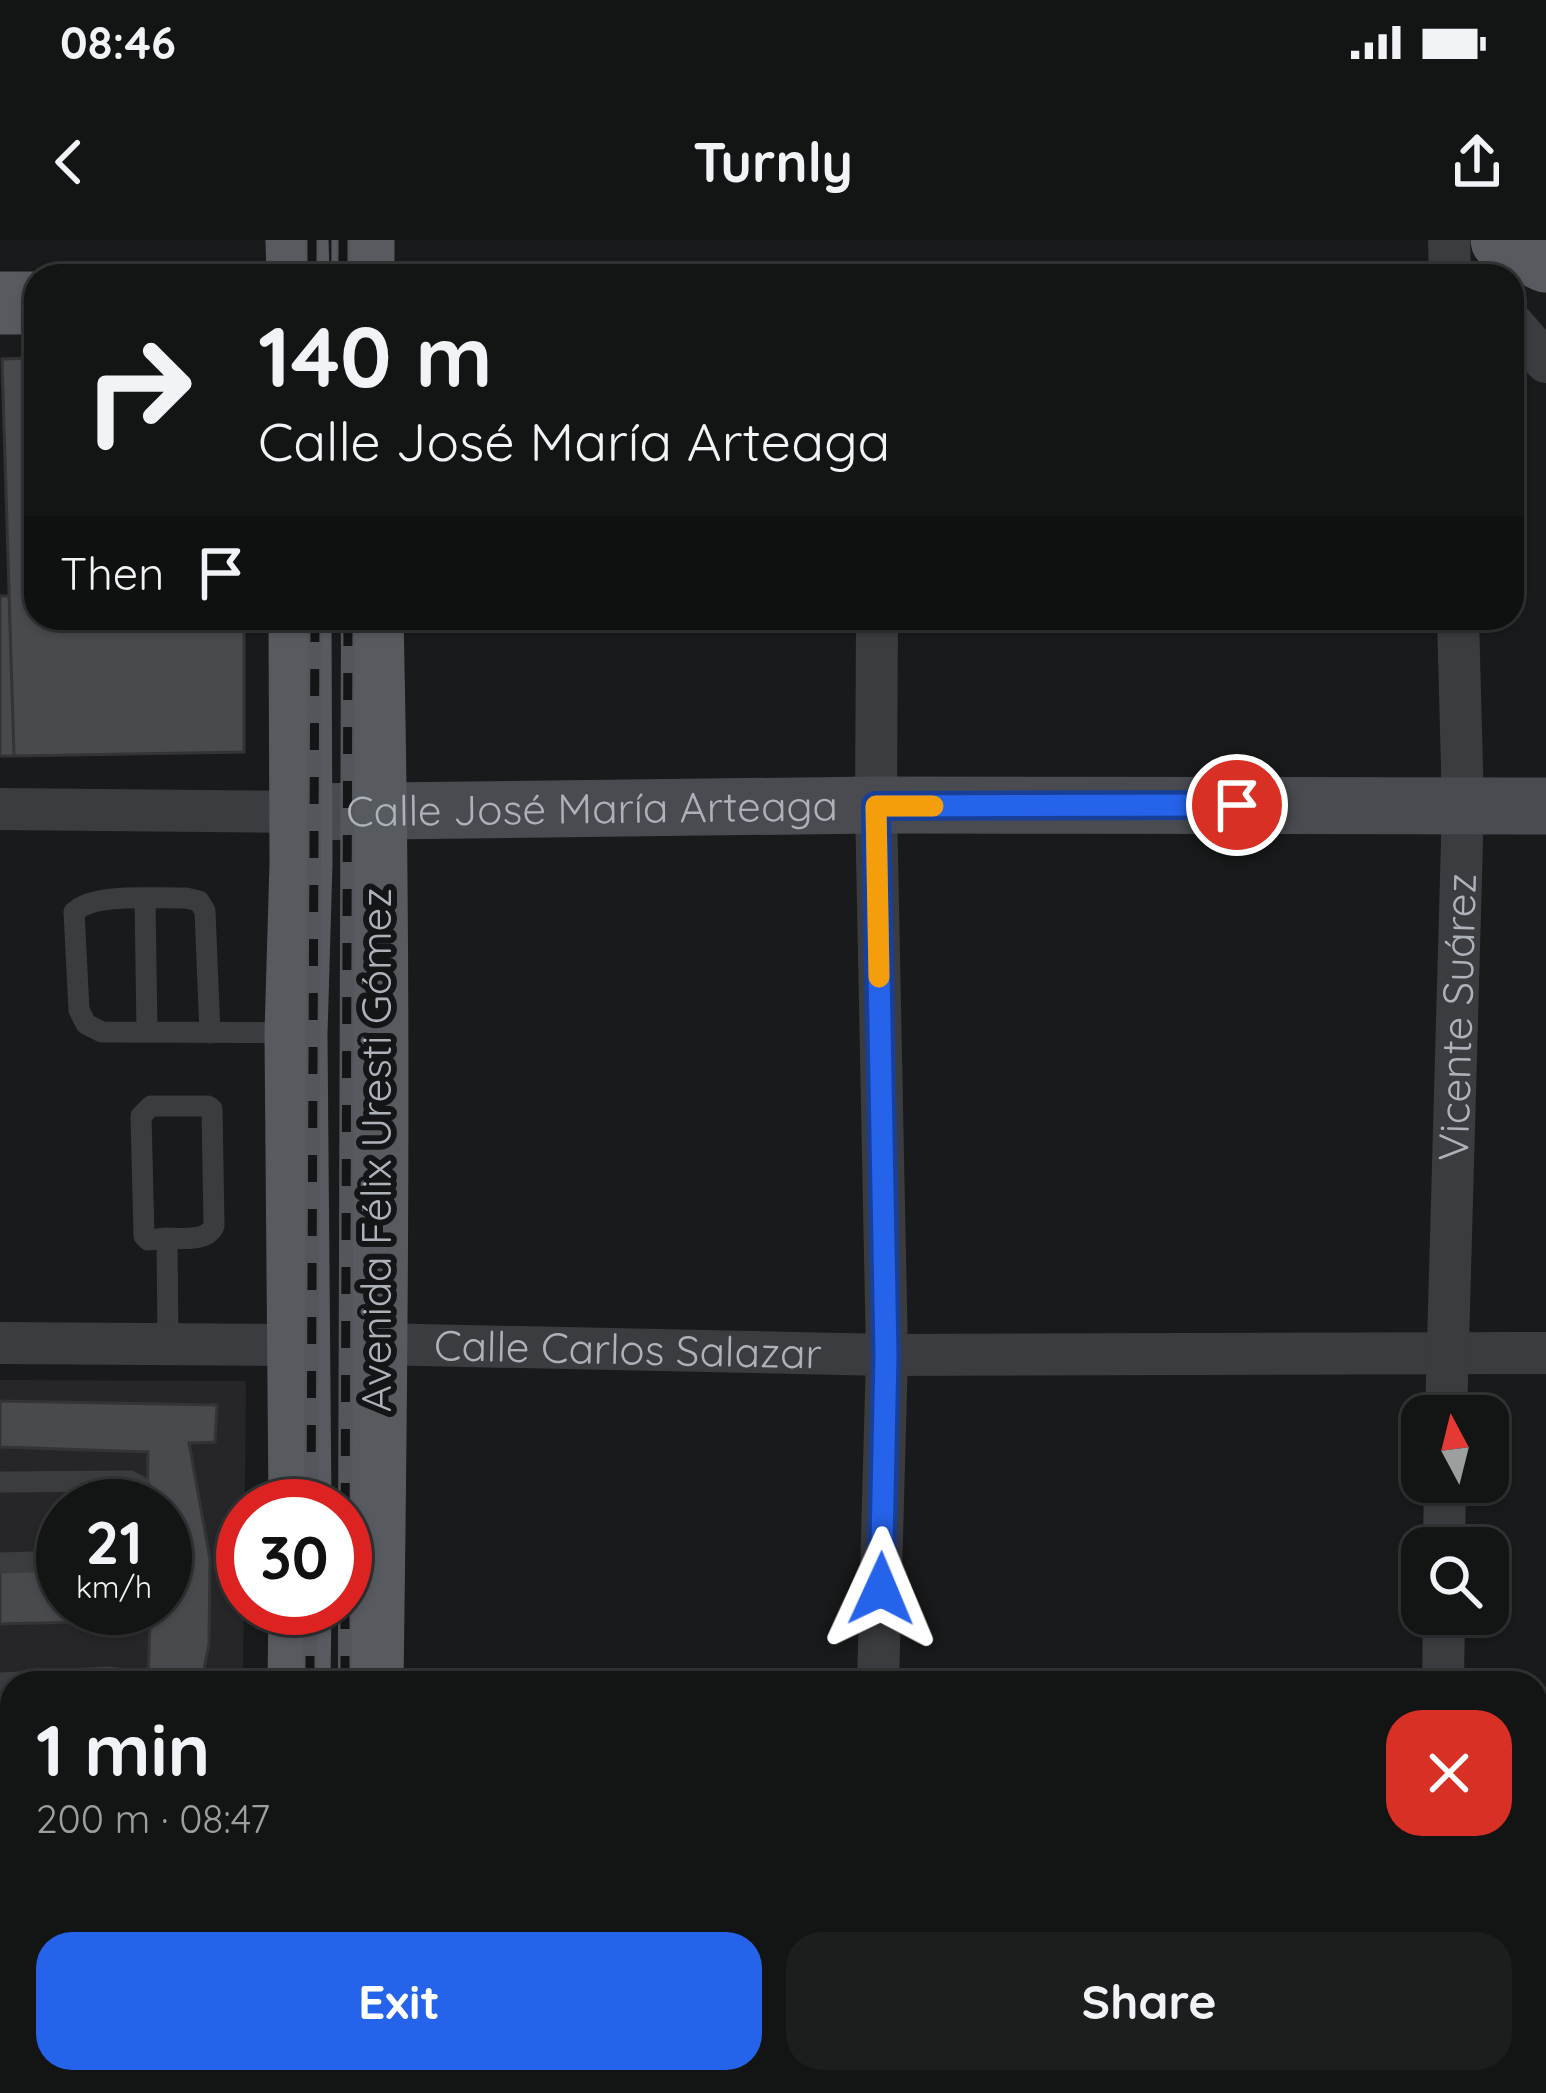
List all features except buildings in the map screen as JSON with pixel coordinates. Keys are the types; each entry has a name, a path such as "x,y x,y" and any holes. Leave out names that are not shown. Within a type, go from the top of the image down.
{"main road":[{"path":"1502,240 1546,265"},
{"name":"Avenida Félix Uresti Gómez","path":"300,630 296,1034 300,1479"},
{"name":"Avenida Félix Uresti Gómez","path":"371,630 376,812 372,1671"},
{"path":"299,1671 300,1635"}],"street":[{"path":"1524,337 1546,362"},
{"path":"877,630 886,1355 878,1671"},
{"name":"Vicente Suárez","path":"1446,1395 1462,805 1458,630"},
{"name":"Calle José María Arteaga","path":"0,808 376,812 1546,806"},
{"name":"Calle Carlos Salazar","path":"0,1343 376,1344 886,1355 1546,1353"},
{"path":"1443,1671 1444,1635"}],"lane":[{"path":"145,899 147,1032"},
{"path":"210,1033 205,911 199,901 97,900 74,912 79,1010 86,1024 102,1032 296,1034"},
{"path":"151,1106 208,1106 212,1109 212,1233 167,1238 148,1240 144,1236 141,1116 151,1106"},
{"path":"167,1238 168,1342"},
{"path":"0,1482 36,1482"},
{"path":"0,1563 36,1562"}],"shaded area":[{"path":"0,1380 246,1381 245,1479 216,1479 216,1635 243,1635 243,1671 0,1671"}],"railway":[{"path":"312,240 312,264"},
{"path":"343,240 343,264"},
{"path":"311,1479 315,630"},
{"path":"345,1479 348,630"},
{"path":"310,1635 310,1671"},
{"path":"345,1635 345,1671"}],"slow traffic":[{"path":"879,977 876,806 933,806"}],"route":[{"path":"881,1589 886,1355 876,806 1237,805"}]}
